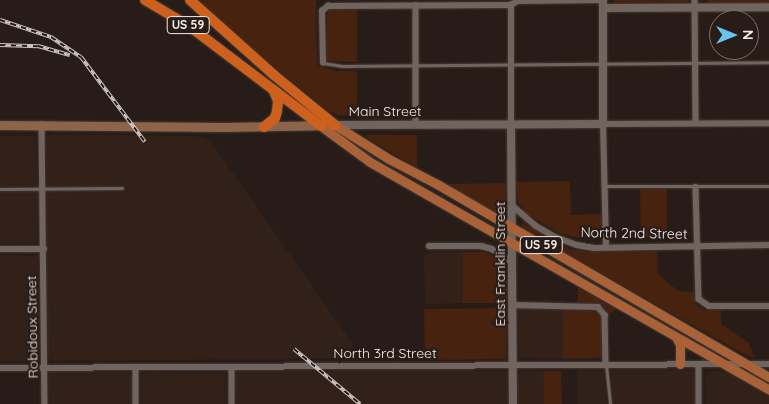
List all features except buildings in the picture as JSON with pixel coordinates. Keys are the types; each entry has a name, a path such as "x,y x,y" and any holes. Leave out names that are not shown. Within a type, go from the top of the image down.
{"highway":[{"name":"US 59","path":"145,0 189,26 320,126"},
{"name":"US 59","path":"190,0 274,75 335,125"},
{"path":"264,127 275,118 277,111 278,101 274,91"}],"main road":[{"name":"Main Street","path":"0,124 264,127 335,125"},
{"name":"US 59","path":"335,125 389,159 437,184 769,377"},
{"name":"US 59","path":"320,126 370,162 769,390"},
{"path":"676,337 680,345 680,364"}],"street":[{"path":"323,63 322,11 328,6 511,5 518,1 769,7"},
{"path":"603,3 606,246"},
{"path":"695,4 696,122"},
{"path":"416,5 416,125"},
{"path":"511,5 511,125"},
{"name":"Main Street","path":"335,125 769,123"},
{"name":"Robidoux Street","path":"42,124 45,404"},
{"name":"East Franklin Street","path":"511,125 513,404"},
{"path":"696,187 699,299 704,304 720,307 769,306"},
{"name":"North 2nd Street","path":"512,205 536,226 566,242 594,248 606,246 769,245"},
{"path":"429,246 480,246 492,249 512,262"},
{"path":"0,249 44,249"},
{"path":"512,305 598,307 605,315 606,365"},
{"path":"699,364 699,404"},
{"name":"North 3rd Street","path":"0,368 769,364"},
{"path":"232,366 232,404"},
{"path":"136,367 136,404"}],"lane":[{"path":"323,63 341,66 603,62 769,62"},
{"path":"605,186 769,186"},
{"path":"0,189 122,188"},
{"path":"606,365 610,404"}],"shaded area":[{"path":"200,0 316,0 317,65 335,71 357,71 357,116 338,115 328,111 223,24"},
{"path":"613,0 688,0 688,2 615,3"},
{"path":"706,0 769,0 769,3 709,4"},
{"path":"329,10 357,10 357,62 327,61 327,15"},
{"path":"52,134 194,136 206,139 214,146 352,343 353,354 351,358 51,361 48,355 46,137"},
{"path":"367,135 417,135 417,168 370,140 366,137"},
{"path":"0,136 33,136 36,138 37,186 0,187"},
{"path":"570,181 571,215 602,214 603,235 600,238 580,238 559,233 526,213 518,202 516,182"},
{"path":"507,183 505,218 447,184"},
{"path":"640,189 667,189 667,238 641,238"},
{"path":"38,191 37,241 35,243 0,244 0,192"},
{"path":"522,222 570,249 591,252 657,251 658,274 678,291 694,292 695,303 699,307 705,310 721,309 721,324 748,342 755,358 742,353 521,228"},
{"path":"431,252 463,252 463,303 425,304 424,256"},
{"path":"463,252 484,252 499,259 508,276 508,303 463,303"},
{"path":"0,254 38,257 39,357 35,361 0,361"},
{"path":"578,287 616,309 610,314 599,304 578,302"},
{"path":"507,308 506,359 427,360 425,358 424,309"},
{"path":"518,309 563,309 563,359 519,358"},
{"path":"563,309 599,312 602,317 601,358 563,359"},
{"path":"577,370 604,371 607,404 577,404"},
{"path":"611,370 691,370 694,372 695,404 613,404"},
{"path":"240,371 507,371 509,404 236,404 235,374"},
{"path":"523,371 543,371 544,404 518,404 518,374"},
{"path":"543,371 561,371 562,404 544,404"},
{"path":"711,371 723,371 734,375 769,396 769,404 706,404 705,375"},
{"path":"129,372 134,378 134,404 49,404 49,373"},
{"path":"145,372 225,373 226,404 142,404 142,376"}],"railway":[{"path":"0,20 51,37 81,57 145,142"},
{"path":"0,45 38,46 70,55"},
{"path":"294,349 360,404"}]}
